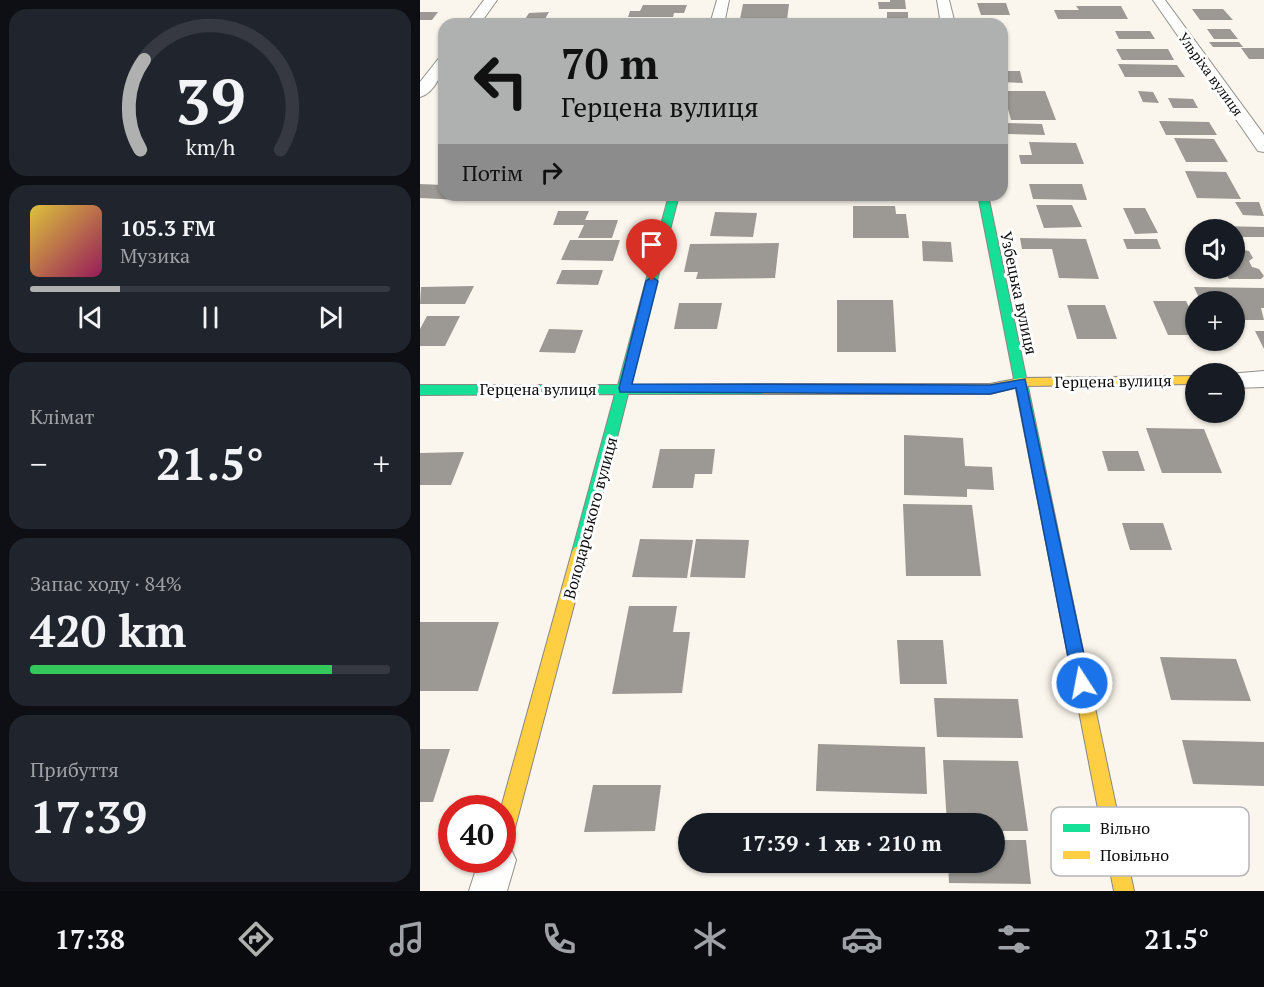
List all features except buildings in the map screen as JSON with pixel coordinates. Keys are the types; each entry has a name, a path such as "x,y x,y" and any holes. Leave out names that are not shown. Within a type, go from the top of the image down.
{"street":[{"path":"478,18 491,0"},
{"path":"718,18 723,0"},
{"path":"943,0 947,18"},
{"name":"Ульріха вулиця","path":"1159,0 1264,147"},
{"path":"420,92 438,69"},
{"name":"Володарського вулиця","path":"514,795 625,388 672,201"},
{"name":"Узбецька вулиця","path":"984,201 1107,807"},
{"path":"1245,380 1264,379"},
{"name":"Герцена вулиця","path":"420,390 990,389 1021,382 1185,380"},
{"path":"489,891 494,873"},
{"name":"Узбецька вулиця","path":"1121,876 1124,891"}],"traffic: fast":[{"path":"580,552 672,201"},
{"path":"984,201 1079,670"},
{"path":"420,390 763,389"}],"traffic: slow":[{"path":"763,389 990,389 1021,382 1185,380"},
{"path":"514,795 580,552"},
{"path":"1079,670 1107,807"},
{"path":"1121,876 1124,891"}],"route":[{"path":"652,281 625,388 990,389 1021,382 1082,683"}]}
